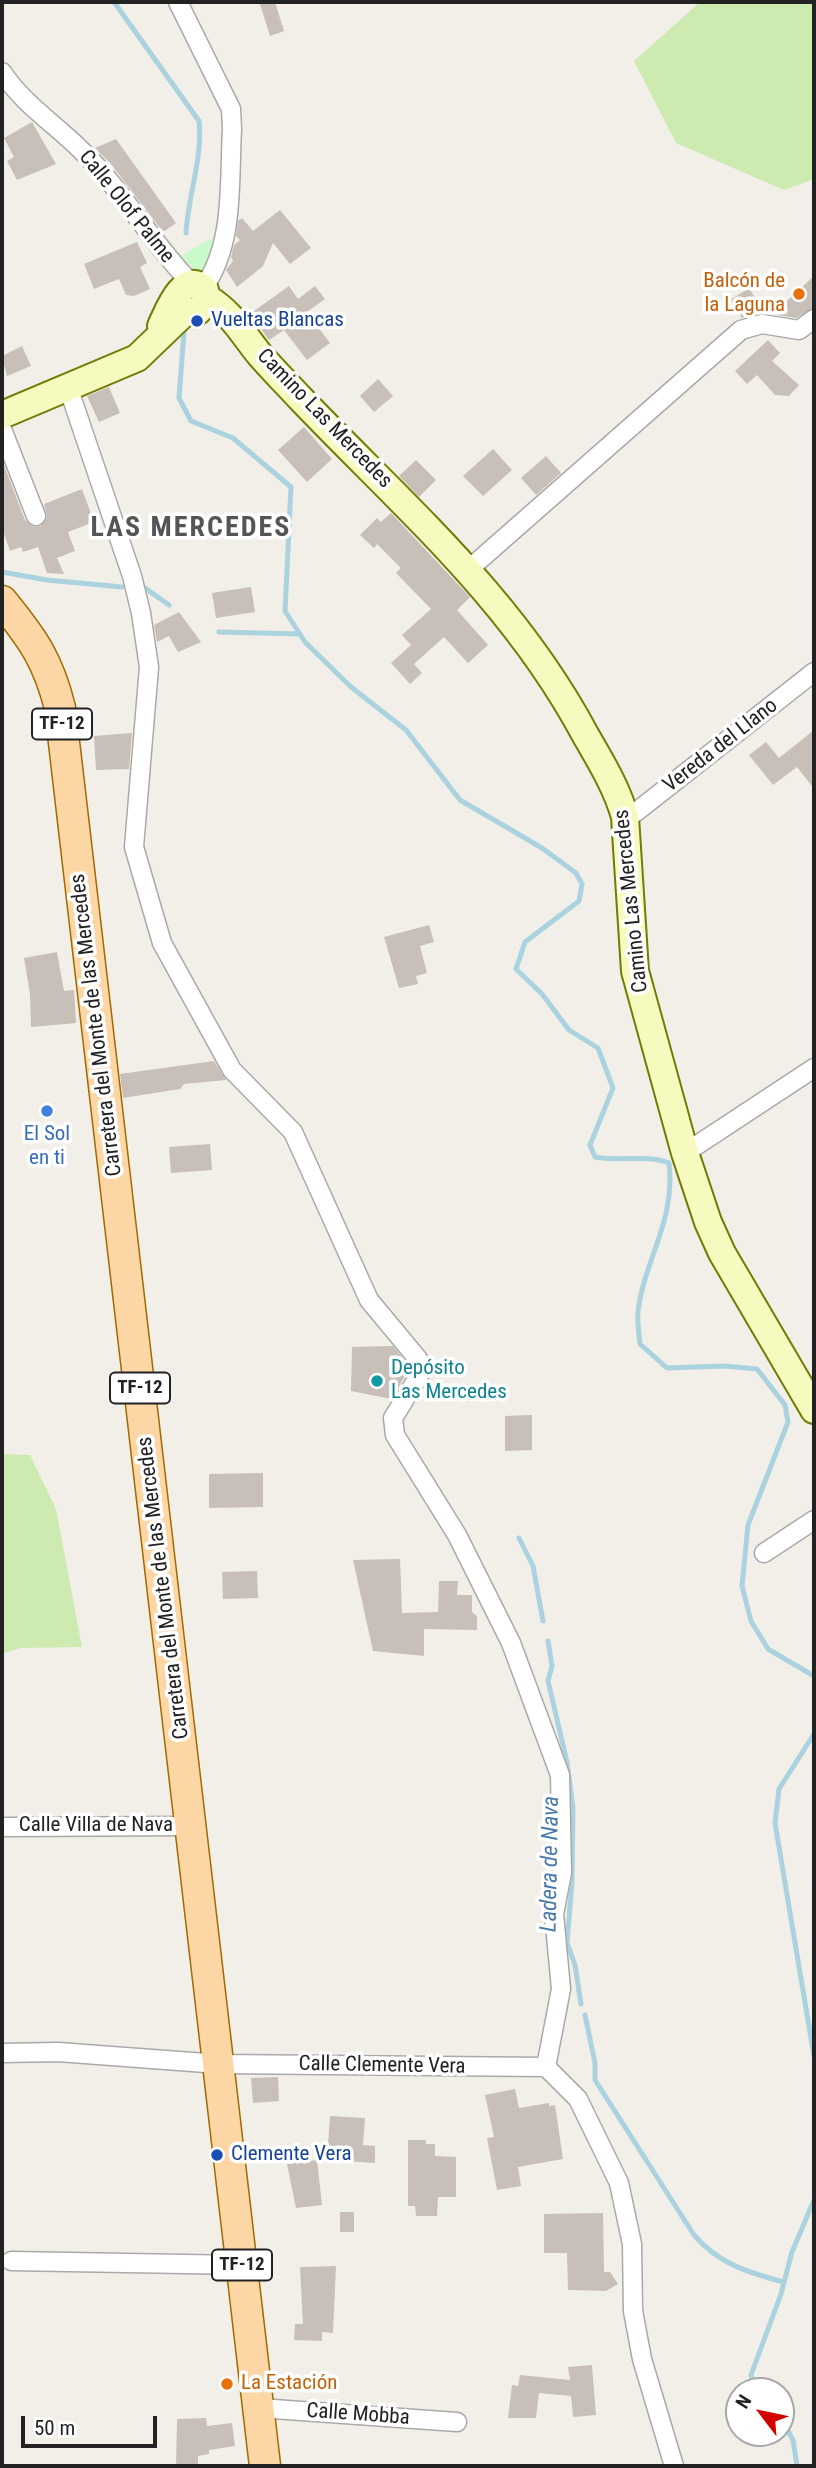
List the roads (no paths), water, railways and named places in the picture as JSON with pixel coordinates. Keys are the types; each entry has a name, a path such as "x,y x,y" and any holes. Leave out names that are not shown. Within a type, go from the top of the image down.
{"main road":[{"path":"2,415 137,358 193,295"},
{"name":"Camino Las Mercedes","path":"193,295 230,314 267,362 407,503 502,609 565,696 620,797 625,817 635,971 685,1153 708,1222 722,1253 814,1410"},
{"name":"Carretera del Monte de las Mercedes","path":"2,601 29,634 51,671 60,708 265,2466"}],"street":[{"path":"178,2 231,109 232,129 222,249 219,262 193,295"},
{"name":"Calle Olof Palme","path":"2,72 37,113 82,150 193,295"},
{"path":"468,570 741,330 762,324 799,330 814,319"},
{"path":"68,387 132,576 141,613 149,667 134,848 162,943 232,1070 293,1132 369,1300 418,1359 419,1376 393,1418 395,1435 457,1535 511,1643 560,1775 562,1873 555,1914 561,1989 546,2067 578,2099 619,2183 632,2244 633,2311 642,2359 674,2466"},
{"path":"2,429 36,516"},
{"name":"Vereda del Llano","path":"625,817 636,812 736,737 814,672"},
{"path":"685,1153 814,1068"},
{"path":"764,1553 814,1520"},
{"name":"Calle Villa de Nava","path":"2,1827 191,1826"},
{"name":"Calle Clemente Vera","path":"2,2053 58,2052 219,2064 546,2067"},
{"path":"11,2261 242,2265"},
{"name":"Calle Mobba","path":"259,2408 457,2422"}],"waterway":[{"path":"114,2 199,121 199,148 186,233"},
{"path":"184,332 179,398 191,421 233,438 291,487 285,611 305,642 351,687 406,730 460,800 542,848 576,873 582,884 579,901 525,942 516,969 542,994 569,1030 598,1048 613,1088 590,1145 595,1157 651,1159 669,1163 668,1203 638,1311 640,1344 667,1368 724,1366 757,1369 785,1405 788,1422 748,1525 742,1586 751,1621 768,1649 814,1676"},
{"path":"2,572 47,580 122,587"},
{"path":"145,588 169,605"},
{"path":"219,632 300,634"},
{"name":"Ladera de Nava","path":"519,1538 533,1566 543,1621"},
{"name":"Ladera de Nava","path":"548,1641 552,1666 548,1681 567,1762 573,1808 572,1882 567,1943 575,1965 581,2004"},
{"path":"814,1734 779,1789 775,1823 814,2056"},
{"name":"Ladera de Nava","path":"585,2015 595,2063 595,2080 694,2235 724,2260 783,2282"},
{"path":"752,2377 781,2294 792,2252 814,2200"},
{"path":"794,2447 797,2466"}],"place":[{"name":"Balcón de la Laguna","path":"799,294"},
{"name":"Vueltas Blancas","path":"197,321"},
{"name":"El Sol en ti","path":"47,1111"},
{"name":"Depósito Las Mercedes","path":"377,1381"},
{"name":"Clemente Vera","path":"217,2155"},
{"name":"La Estación","path":"227,2384"}],"district":[{"name":"LAS MERCEDES","path":"191,529"}]}
